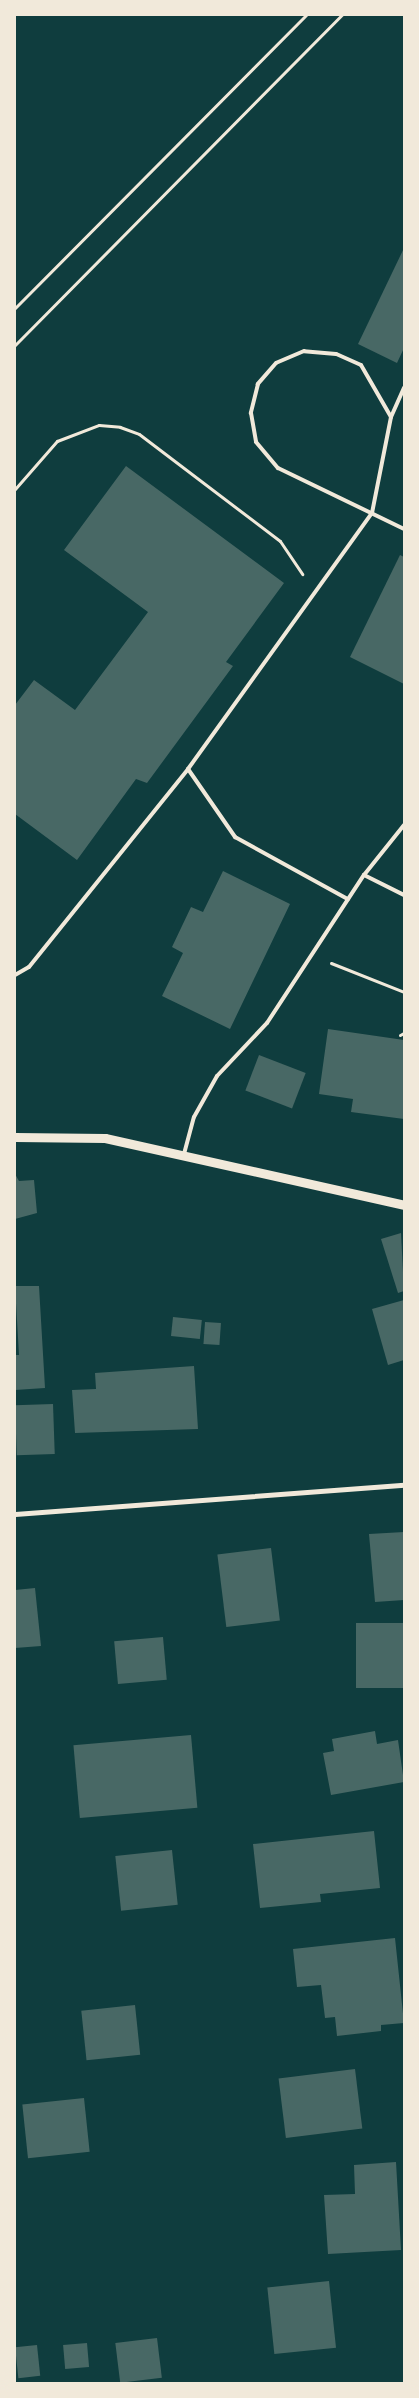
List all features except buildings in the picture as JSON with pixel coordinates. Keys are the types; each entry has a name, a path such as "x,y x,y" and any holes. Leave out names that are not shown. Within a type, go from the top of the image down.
{"street":[{"path":"15,1137 105,1138 184,1154 404,1205"},
{"path":"15,1514 404,1485"}],"lane":[{"path":"391,417 361,365 336,354 304,352 276,363 258,384 250,412 256,442 278,468 404,530"},
{"path":"15,975 29,967 188,769 372,513 391,417 404,388"},
{"path":"188,769 235,837 348,900"},
{"path":"184,1154 194,1117 217,1076 267,1023 364,875 404,826"},
{"path":"364,875 404,895"}],"path":[{"path":"15,308 306,15"},
{"path":"15,345 342,15"},
{"path":"15,489 57,441 84,429 120,427 139,434 280,541 313,595"},
{"path":"311,956 404,992"}]}
